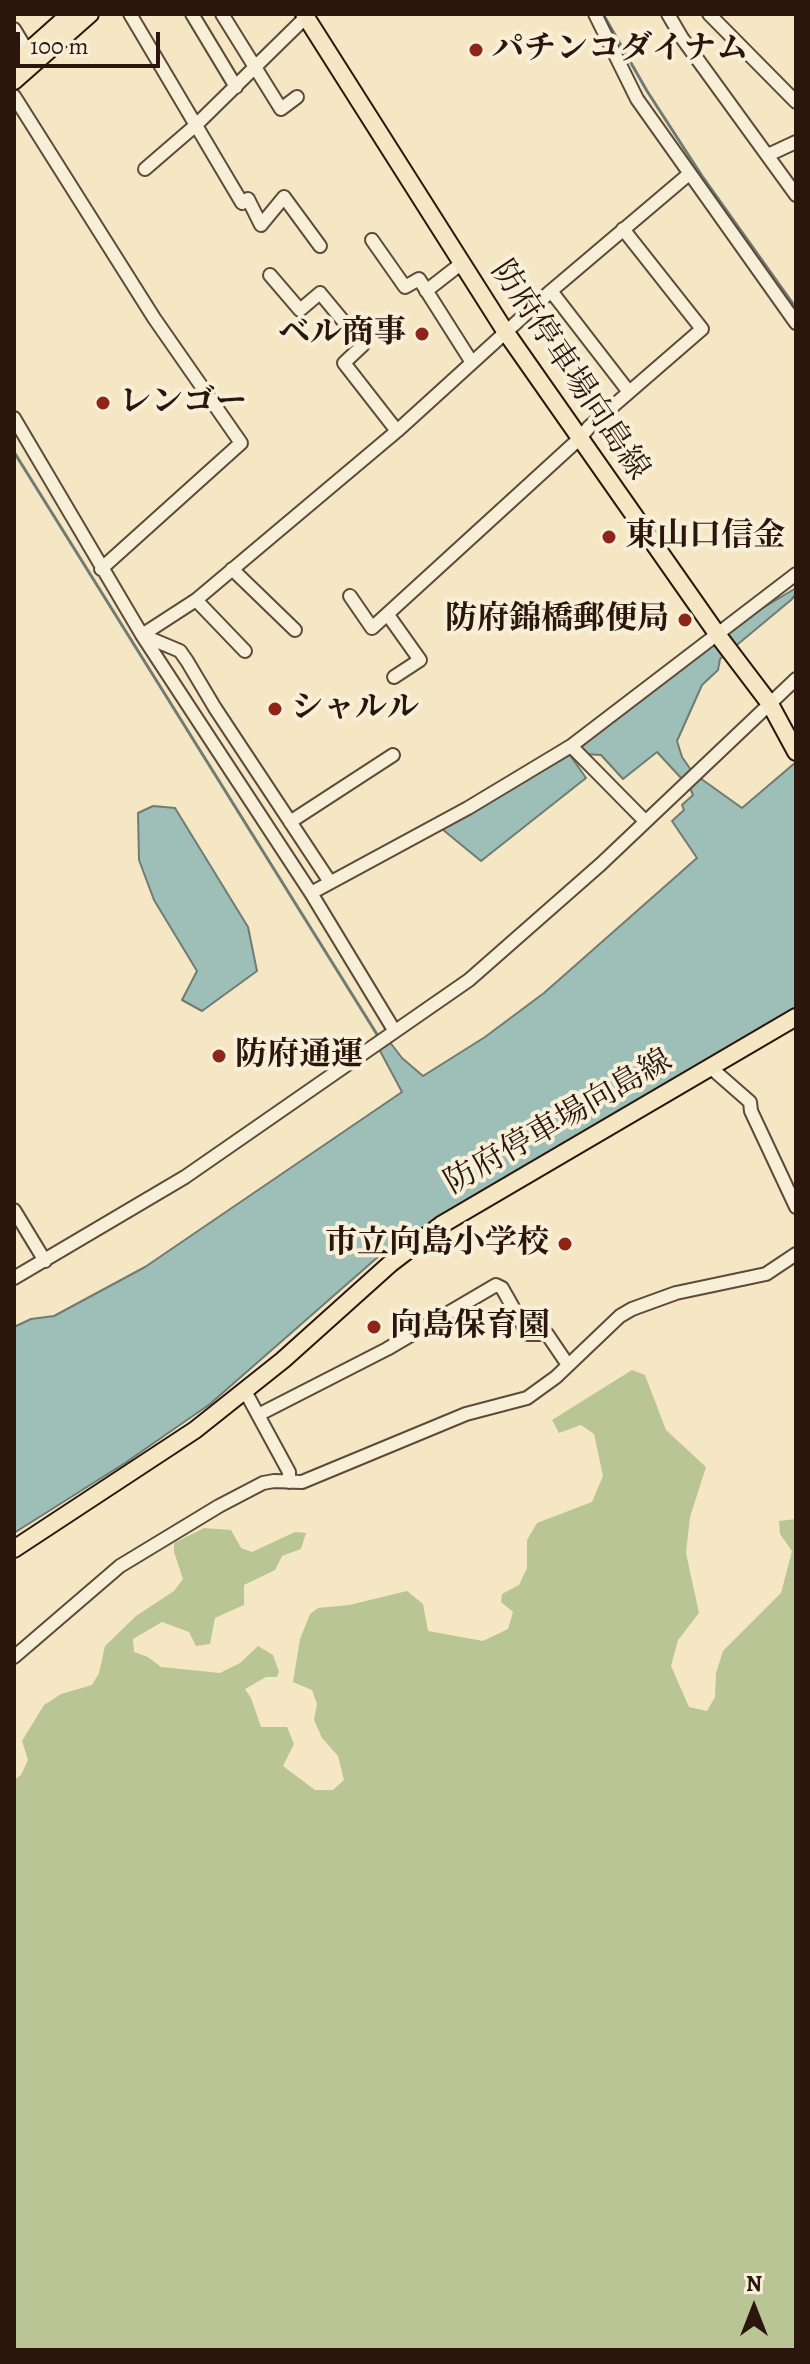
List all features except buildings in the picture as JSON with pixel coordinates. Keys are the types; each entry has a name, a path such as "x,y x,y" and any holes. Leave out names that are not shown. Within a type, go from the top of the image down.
{"main road":[{"path":"14,64 70,14"},
{"path":"14,81 90,14"},
{"name":"防府停車場向島線","path":"306,15 505,331 718,636 770,704 796,752"},
{"name":"防府停車場向島線","path":"14,1549 195,1430 245,1391 390,1264 441,1225 796,1017"}],"street":[{"path":"130,14 242,203 248,199 261,225 284,197 320,246"},
{"path":"192,14 236,87"},
{"path":"222,14 281,109 297,97"},
{"path":"595,14 637,99 796,323"},
{"path":"668,14 682,38 796,195"},
{"path":"709,14 796,102"},
{"path":"145,169 236,87 306,15"},
{"path":"14,29 28,52"},
{"path":"14,96 154,318 241,443 101,569"},
{"path":"768,155 796,142"},
{"path":"142,635 196,600 397,431 505,331 689,174"},
{"path":"350,596 372,628 590,426 702,329 623,229"},
{"path":"372,240 405,287 419,279 471,361"},
{"path":"426,291 462,263"},
{"path":"270,275 300,310 320,293 363,345 344,363 397,431"},
{"path":"551,291 629,392"},
{"path":"14,418 101,569 311,893 394,1030"},
{"path":"232,569 295,630"},
{"path":"311,893 468,808 571,746 796,574"},
{"path":"196,600 245,651"},
{"path":"388,615 420,660 394,677"},
{"path":"142,635 180,651 330,882"},
{"path":"14,1278 185,1177 469,980 601,864 796,679"},
{"path":"571,746 645,821"},
{"path":"290,822 393,755"},
{"path":"710,1067 750,1102 751,1111 796,1207"},
{"path":"14,1210 45,1261"},
{"path":"14,1657 120,1566 263,1483 302,1482 466,1414 527,1398 620,1316 632,1309 676,1293 766,1274 796,1254"},
{"path":"258,1415 387,1349 496,1285 502,1288 528,1334 547,1334 568,1365"},
{"path":"245,1391 289,1472 289,1482"}],"green space":[{"path":"632,1370 645,1375 666,1430 706,1467 690,1517 686,1553 699,1613 678,1640 671,1666 689,1707 707,1711 715,1697 716,1673 723,1651 781,1593 792,1551 780,1534 779,1521 796,1519 796,2350 14,2350 14,1780 21,1775 28,1760 22,1741 44,1705 61,1694 92,1685 99,1673 105,1646 136,1616 174,1591 183,1579 174,1543 204,1528 231,1530 241,1548 252,1552 295,1532 306,1533 301,1549 282,1556 275,1570 244,1585 244,1605 215,1618 210,1644 196,1646 189,1632 162,1622 133,1639 134,1652 148,1657 161,1667 220,1673 240,1663 258,1646 273,1655 279,1672 277,1677 266,1677 245,1689 261,1727 287,1727 294,1744 283,1766 315,1790 333,1790 344,1780 338,1756 322,1738 314,1720 317,1704 312,1690 293,1682 300,1639 310,1614 318,1608 349,1605 407,1591 423,1604 428,1631 483,1641 508,1629 513,1612 501,1602 502,1594 519,1585 527,1568 527,1540 537,1523 592,1502 603,1476 594,1434 581,1425 559,1433 552,1420"}],"water":[{"path":"796,588 791,600 720,659 718,670 702,685 677,741 682,757 691,770 682,779 657,752 623,779 601,755 584,754 580,748 634,705 756,612"},
{"path":"570,755 586,778 481,861 442,829"},
{"path":"796,762 796,1008 387,1249 210,1404 125,1463 14,1533 14,1327 31,1319 54,1316 145,1267 402,1092 379,1049 389,1041 402,1058 423,1076 485,1037 544,993 697,858 672,821 684,810 682,805 693,795 690,788 700,778 742,808"},
{"path":"153,806 175,808 248,927 257,971 202,1011 182,1000 197,971 154,900 139,860 138,813"}],"waterway":[{"path":"603,14 647,91 702,176 796,308"},
{"path":"14,452 378,1036"}],"place":[{"name":"パチンコダイナム","path":"476,50"},
{"name":"ベル商事","path":"422,334"},
{"name":"レンゴー","path":"103,403"},
{"name":"東山口信金","path":"609,537"},
{"name":"防府錦橋郵便局","path":"685,620"},
{"name":"シャルル","path":"275,709"},
{"name":"防府通運","path":"219,1056"},
{"name":"市立向島小学校","path":"565,1244"},
{"name":"向島保育園","path":"374,1327"}]}
